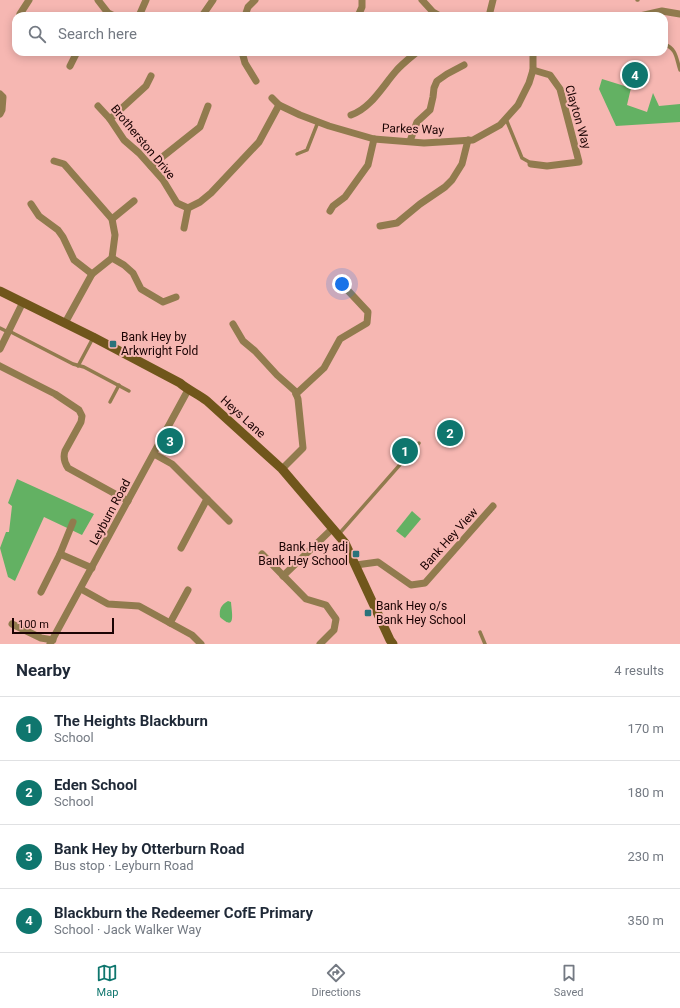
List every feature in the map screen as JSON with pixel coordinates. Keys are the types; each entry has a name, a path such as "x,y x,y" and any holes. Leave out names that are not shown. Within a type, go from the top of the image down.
{"street":[{"path":"21,12 29,0"},
{"path":"98,0 107,12"},
{"path":"141,12 146,0"},
{"path":"205,12 213,0"},
{"path":"246,12 248,7 255,0"},
{"path":"360,12 362,7 362,0"},
{"path":"422,0 433,12"},
{"path":"490,12 494,0"},
{"path":"658,12 662,11 680,14"},
{"path":"70,66 75,56"},
{"path":"243,56 245,63 256,81"},
{"path":"351,115 358,113 368,104 396,70 412,56"},
{"name":"Parkes Way","path":"272,98 279,105 318,122 374,138 410,140 424,143 473,140 500,126 518,105 529,83 533,70 533,56"},
{"path":"410,140 417,122 430,110 434,98 434,88 438,81 447,74 464,65"},
{"name":"Clayton Way","path":"531,164 547,166 579,162 560,89 550,75 533,70"},
{"path":"110,119 146,86 151,76"},
{"path":"0,94 3,97 2,110 0,114"},
{"path":"184,228 188,208 200,202 211,193 255,147 279,105"},
{"name":"Brotherston Drive","path":"98,106 110,119 124,140 139,153 163,180 177,203 188,208"},
{"path":"151,166 200,127 208,106"},
{"path":"330,211 333,206 345,197 368,165 374,138"},
{"path":"380,226 397,223 420,204 445,187 452,180 462,164 468,140"},
{"path":"54,161 64,164 112,219 115,235 112,258 92,274 65,323"},
{"path":"112,219 134,201"},
{"path":"31,204 39,216 58,230 74,260 92,274"},
{"path":"112,258 124,265 133,273 141,289 153,297 163,302 176,297"},
{"path":"296,394 324,368 340,339 367,323 368,312 340,282"},
{"name":"Heys Lane","path":"0,291 93,337 180,383 188,390 197,393 207,401 282,469 345,543 390,643"},
{"path":"0,349 22,302"},
{"path":"233,324 243,341 295,391 301,423 303,448 282,469"},
{"path":"0,366 55,394 79,410 82,416 81,422 65,451 65,464 68,468 128,501"},
{"name":"Leyburn Road","path":"51,642 188,390"},
{"path":"154,454 172,464 229,521"},
{"path":"180,548 207,499"},
{"name":"Bank Hey View","path":"356,565 378,562 412,585 425,583 493,506"},
{"path":"41,592 60,554 73,522"},
{"path":"283,576 335,531"},
{"path":"60,554 92,568"},
{"path":"262,554 306,599 326,605 336,619 334,630 320,644"},
{"path":"81,589 108,604 139,606 192,635 201,644"},
{"path":"170,623 188,590"},
{"path":"12,624 51,642"}],"lane":[{"path":"668,45 675,51 680,70"},
{"path":"506,119 522,158 531,164"},
{"path":"297,154 307,150 318,122"},
{"path":"0,328 78,366 84,367 129,391"},
{"path":"78,366 93,337"},
{"path":"110,402 119,386"},
{"path":"335,531 342,531 419,443"},
{"path":"480,632 485,644"}],"green space":[{"path":"602,79 631,88 627,105 647,112 653,93 659,106 680,104 680,122 616,126 599,89"},
{"path":"17,479 94,514 82,535 44,517 15,581 8,577 0,548 6,532 9,532 12,506 8,503"},
{"path":"412,511 421,519 405,538 396,531"},
{"path":"228,601 231,602 232,616 232,620 229,623 220,617 220,609"}],"place":[{"name":"Blackburn the Redeemer CofE Primary","path":"635,75"},
{"name":"Bank Hey by Arkwright Fold","path":"113,344"},
{"name":"Eden School","path":"450,433"},
{"name":"Bank Hey by Otterburn Road","path":"170,441"},
{"name":"The Heights Blackburn","path":"405,451"},
{"name":"Bank Hey adj Bank Hey School","path":"356,554"},
{"name":"Bank Hey o/s Bank Hey School","path":"368,613"}]}
